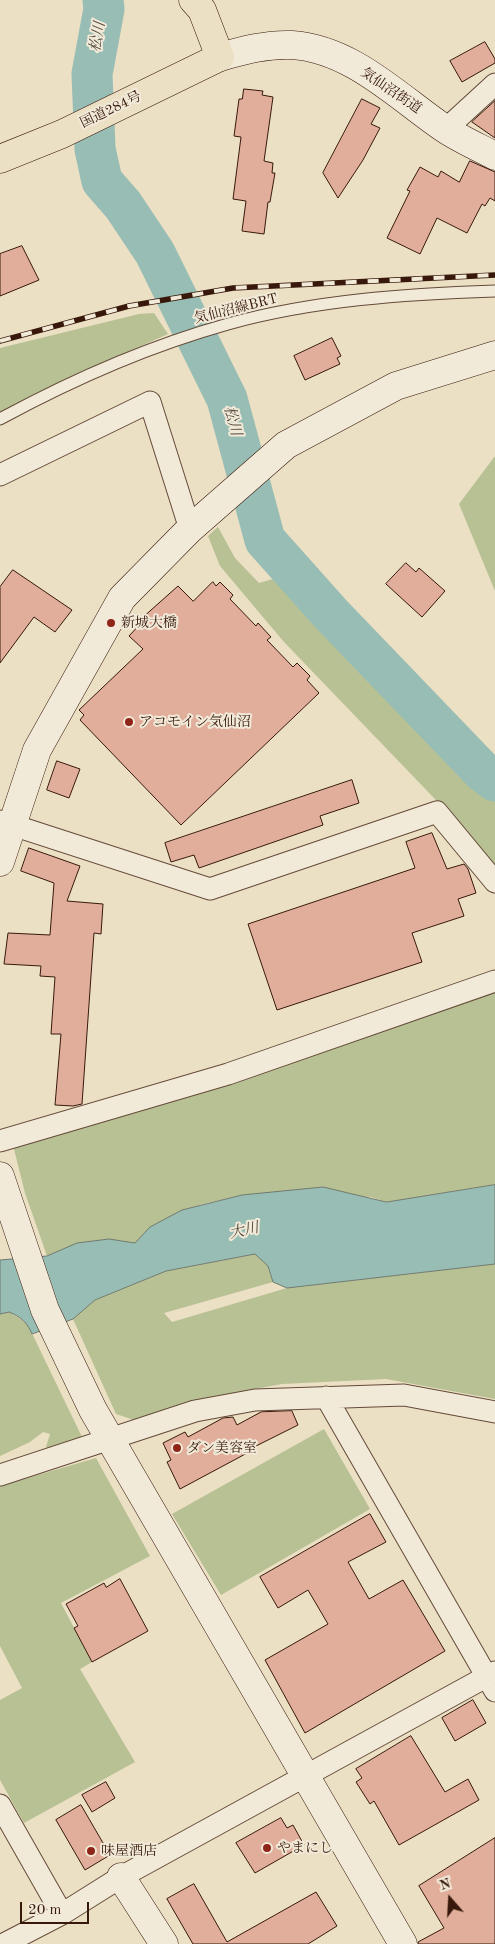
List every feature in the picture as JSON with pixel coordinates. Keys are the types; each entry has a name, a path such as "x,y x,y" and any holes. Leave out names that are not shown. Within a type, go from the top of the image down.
{"highway":[{"path":"193,0 202,10 220,57"},
{"name":"国道284号","path":"0,159 62,134 220,57"}],"street":[{"name":"気仙沼街道","path":"220,57 256,46 293,45 329,54 375,77 446,129 495,156"},
{"path":"446,129 495,84"},
{"path":"0,862 7,823 37,750 122,598 190,529 286,444 396,386 495,355"},
{"path":"0,475 150,402 190,529"},
{"path":"7,823 210,889 437,812 495,882"},
{"path":"0,1141 228,1074 495,981"},
{"path":"0,1176 45,1310 93,1410 403,1944"},
{"path":"0,1475 195,1411 255,1400 404,1395 495,1412"},
{"path":"4,1944 62,1914 121,1877 306,1775 492,1680 326,1398"},
{"path":"0,1805 62,1914"},
{"path":"121,1877 164,1944"}],"lane":[{"name":"気仙沼線BRT","path":"0,419 44,396 166,344 228,324 334,303 394,297 495,291"}],"green space":[{"path":"154,313 168,334 34,394 0,412 0,348 139,314"},
{"path":"495,456 495,591 459,504"},
{"path":"218,527 235,558 259,583 273,579 330,629 387,691 495,794 495,868 433,797 284,642 220,566 208,536"},
{"path":"495,992 495,1185 386,1202 371,1197 309,1195 246,1196 216,1201 187,1210 159,1223 135,1243 90,1242 69,1247 47,1256 25,1193 13,1145 201,1091"},
{"path":"256,1254 268,1266 273,1282 164,1313 172,1322 287,1288 495,1264 495,1399 386,1379 282,1384 185,1402 137,1421 116,1414 73,1319 95,1300 166,1271"},
{"path":"9,1312 27,1323 82,1437 47,1452 46,1447 50,1434 43,1432 30,1442 0,1456 0,1314"},
{"path":"324,1429 370,1509 221,1595 172,1514"},
{"path":"96,1458 150,1556 61,1603 92,1662 80,1669 135,1762 24,1823 0,1780 0,1700 22,1688 0,1646 0,1486"}],"water":[{"name":"大川","path":"495,1185 495,1264 287,1288 273,1282 268,1266 255,1254 166,1271 95,1300 73,1319 32,1334 26,1323 17,1316 9,1312 0,1314 0,1260 47,1256 77,1243 109,1239 135,1243 150,1227 182,1210 242,1195 323,1187 386,1202"}],"building":[{"path":"485,42 495,59 495,63 462,82 450,61"},
{"path":"244,89 263,91 262,95 273,97 264,161 273,163 272,173 275,173 270,202 268,202 264,234 242,231 246,201 233,199 241,137 234,136 239,99 242,99"},
{"path":"362,99 380,108 371,124 380,128 363,160 338,198 323,173"},
{"path":"495,101 495,138 472,122"},
{"path":"470,161 495,172 495,201 490,198 485,206 482,204 467,233 437,218 420,254 387,238 410,191 407,190 420,167 438,177 441,171 459,182"},
{"path":"22,246 39,280 0,296 0,254"},
{"path":"332,338 341,356 337,358 340,364 305,380 294,356"},
{"path":"406,563 416,572 419,568 445,591 422,617 386,584"},
{"path":"13,570 72,610 55,632 34,617 0,663 0,587"},
{"path":"213,582 216,586 220,582 233,595 230,599 256,626 258,623 271,637 267,640 293,667 297,663 310,676 307,680 319,693 181,825 80,720 84,715 79,710 143,649 129,636 143,621 141,619 178,586 193,601"},
{"path":"57,761 80,769 69,798 47,790"},
{"path":"352,780 359,803 320,816 323,825 199,868 194,855 171,862 165,843"},
{"path":"432,833 447,869 464,864 468,869 476,893 458,899 464,916 412,933 422,962 277,1010 248,924 415,868 406,842"},
{"path":"29,848 80,866 67,901 103,904 101,934 94,933 82,1104 73,1106 55,1105 61,1034 51,1034 55,977 40,976 41,966 4,964 8,933 50,935 54,883 21,871"},
{"path":"292,1411 298,1425 250,1449 251,1451 180,1489 167,1462 171,1460 163,1443 185,1432 188,1437 223,1418 233,1417 237,1425 261,1412"},
{"path":"370,1514 386,1542 348,1562 369,1599 403,1580 445,1651 305,1733 265,1660 328,1624 308,1590 278,1608 260,1577"},
{"path":"120,1579 148,1631 92,1662 74,1628 78,1626 66,1604 104,1583 106,1587"},
{"path":"473,1700 486,1723 455,1741 442,1718"},
{"path":"411,1736 445,1792 468,1779 479,1800 399,1845 374,1801 370,1804 356,1782 362,1778 356,1769"},
{"path":"106,1782 115,1798 92,1812 82,1795"},
{"path":"81,1805 110,1855 85,1870 56,1820"},
{"path":"281,1818 287,1828 293,1825 304,1845 255,1873 236,1843"},
{"path":"495,1838 495,1944 419,1944 418,1942 444,1928 419,1886"},
{"path":"194,1884 227,1942 316,1892 337,1926 308,1944 193,1944 167,1899"}],"waterway":[{"name":"松川","path":"103,0 104,9 92,74 95,149 102,181 123,205 155,253 227,399 265,540 331,614 483,772 495,781"}],"railway":[{"path":"0,341 129,306 233,288 495,275"}],"place":[{"name":"新城大橋","path":"111,623"},
{"name":"アコモイン気仙沼","path":"129,722"},
{"name":"ダン美容室","path":"177,1448"},
{"name":"やまにし","path":"267,1848"},
{"name":"味屋酒店","path":"91,1851"}]}
